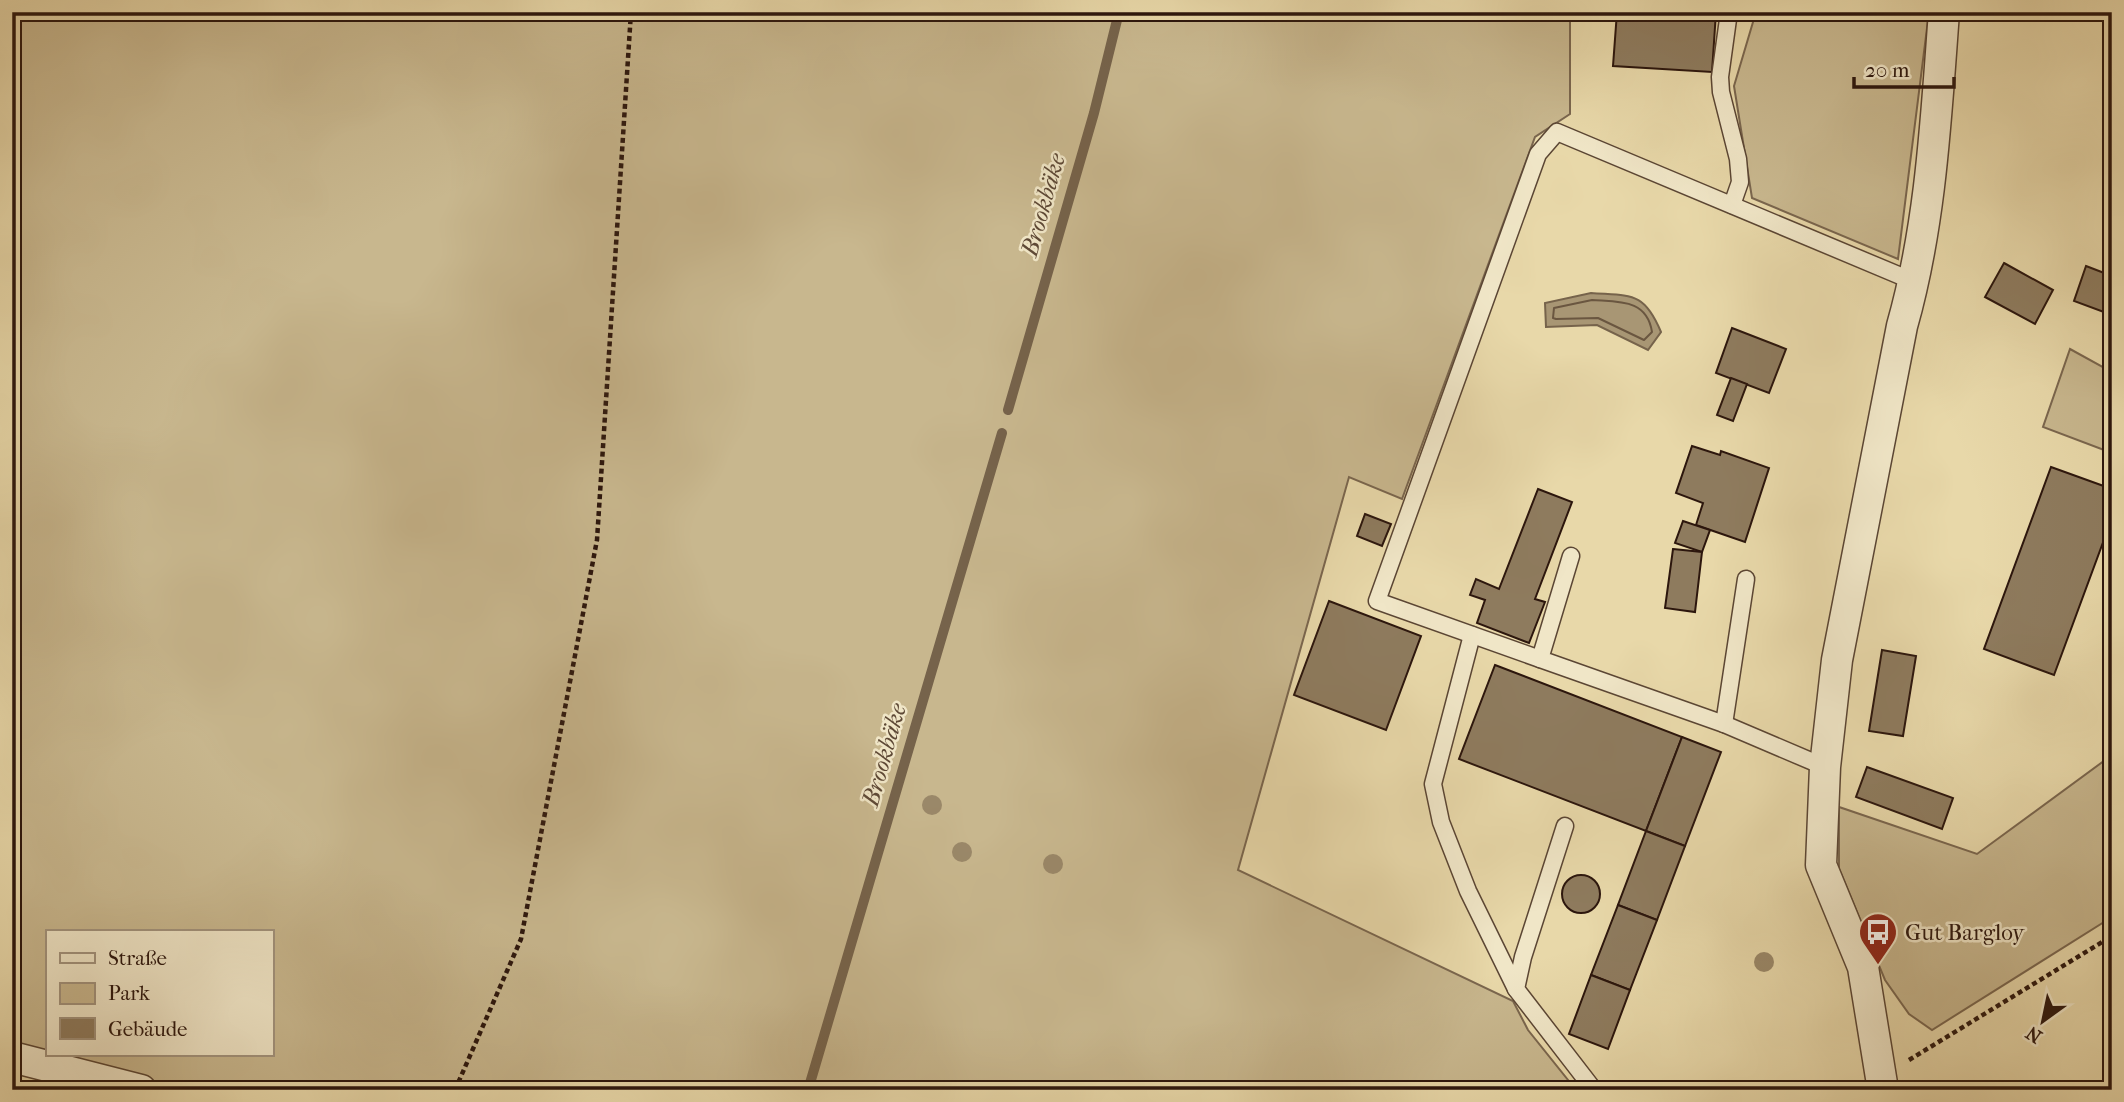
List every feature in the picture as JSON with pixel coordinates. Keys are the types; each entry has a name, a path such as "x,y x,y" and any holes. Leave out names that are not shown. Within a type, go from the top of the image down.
{"street":[{"path":"1877,1086 1863,967 1821,865 1825,767 1838,660 1902,326 1914,282 1931,183 1944,12"},
{"path":"12,1057 141,1090"}],"lane":[{"path":"1729,12 1720,77 1721,92 1738,159 1740,183 1732,205"},
{"path":"1825,767 1724,724 1377,601 1538,154 1557,131 1914,282"},
{"path":"1540,659 1572,556"},
{"path":"1724,724 1746,579"},
{"path":"1472,635 1433,784 1441,822 1468,891 1516,989 1594,1090"},
{"path":"1516,989 1523,957 1565,827"}],"path":[{"path":"455,1090 521,939 597,540 631,12"},
{"path":"1877,1086 2112,936"}],"green space":[{"path":"12,12 1570,12 1570,114 1535,137 1402,499 1349,477 1238,870 1513,1001 1528,1030 1576,1090 189,1090 49,1056 273,1056 273,930 46,930 46,1055 12,1047"},
{"path":"1756,12 1929,12 1898,259 1752,198 1734,86"},
{"path":"2070,349 2112,372 2112,453 2043,427"},
{"path":"2112,755 2112,917 1932,1030 1909,1014 1885,980 1839,869 1839,807 1977,854"}],"water":[{"path":"1591,293 1635,298 1649,309 1661,332 1648,350 1597,325 1546,327 1545,303"}],"building":[{"path":"1617,12 1716,12 1712,72 1613,66"},
{"path":"2004,263 2053,290 2035,324 1985,297"},
{"path":"2086,266 2112,276 2112,315 2074,301"},
{"path":"1732,328 1786,349 1769,393 1716,373"},
{"path":"1731,378 1747,384 1733,421 1717,415"},
{"path":"1692,446 1720,455 1721,451 1769,468 1745,542 1696,525 1703,503 1676,493"},
{"path":"2051,467 2112,489 2112,518 2054,675 1984,649"},
{"path":"1538,489 1572,502 1535,599 1545,602 1529,643 1477,623 1485,600 1470,595 1476,579 1499,589"},
{"path":"1365,514 1391,524 1382,546 1357,536"},
{"path":"1683,521 1710,530 1702,552 1675,543"},
{"path":"1673,549 1702,552 1695,612 1665,608"},
{"path":"1329,601 1421,636 1386,730 1294,695"},
{"path":"1882,650 1916,656 1903,736 1869,731"},
{"path":"1495,665 1682,737 1646,831 1459,759"},
{"path":"1682,737 1721,752 1685,846 1646,831"},
{"path":"1867,767 1953,798 1942,829 1856,797"},
{"path":"1646,831 1685,846 1657,920 1618,905"},
{"path":"1581,875 1595,880 1600,894 1595,908 1581,913 1567,908 1562,894 1567,880"},
{"path":"1618,905 1657,920 1630,990 1591,975"},
{"path":"1591,975 1630,990 1608,1049 1569,1034"}],"waterway":[{"name":"Brookbäke","path":"1008,410 1094,113 1119,12"},
{"name":"Brookbäke","path":"808,1090 1002,433"}],"place":[{"name":"Gut Bargloy","path":"1878,966"}]}
